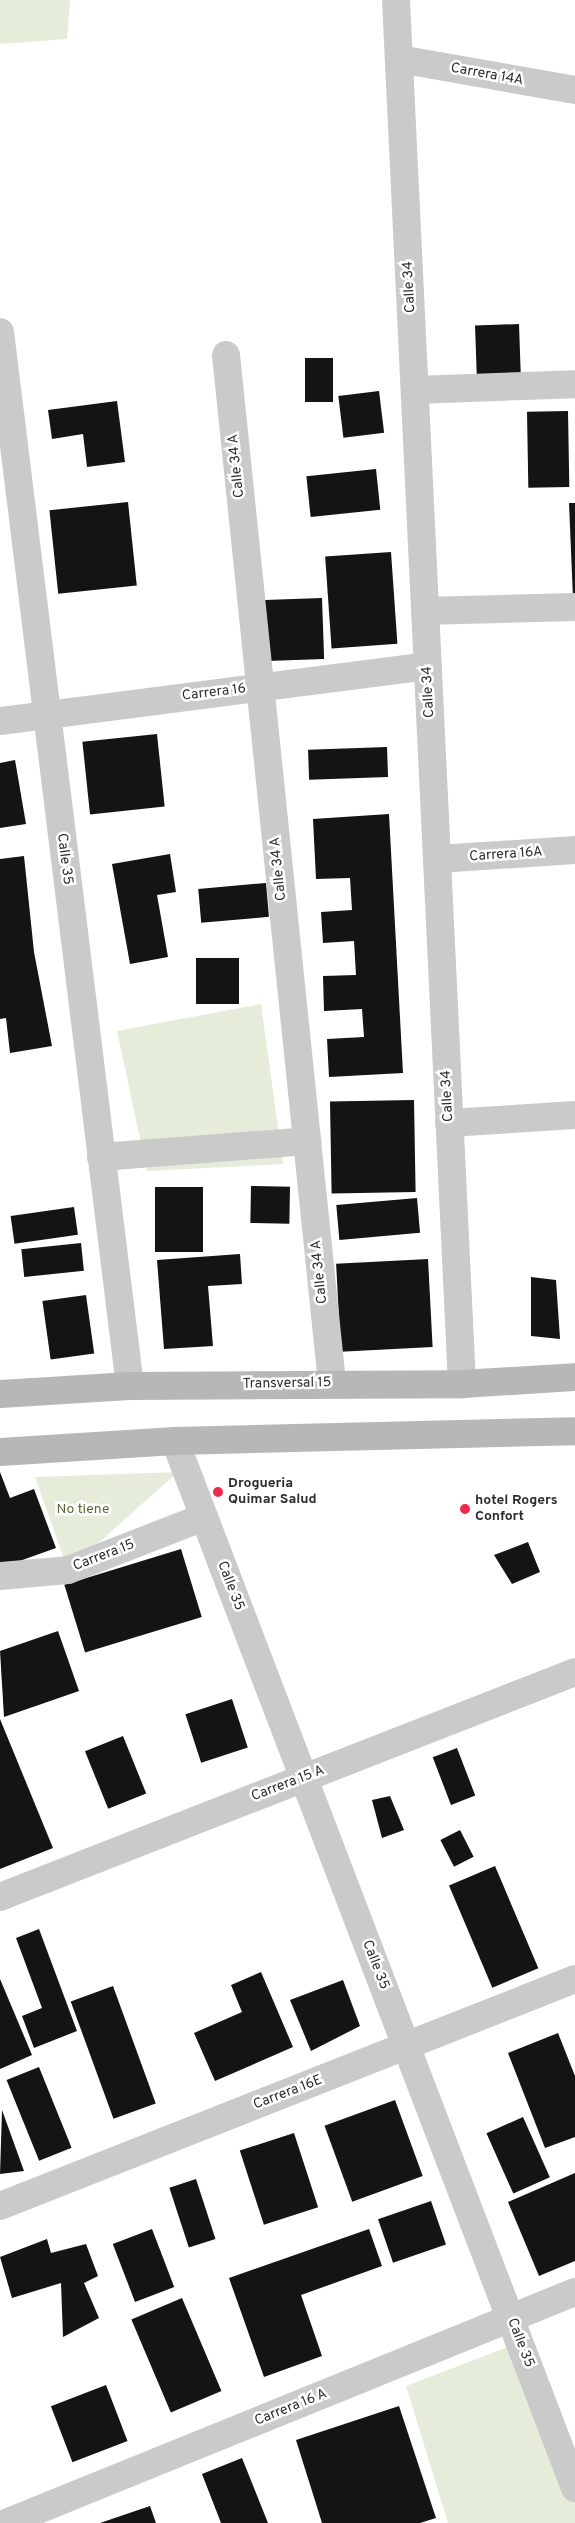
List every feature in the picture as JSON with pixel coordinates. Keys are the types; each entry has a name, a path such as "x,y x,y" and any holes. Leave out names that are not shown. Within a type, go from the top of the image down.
{"street":[{"name":"Calle 34","path":"396,0 462,1384"},
{"name":"Carrera 14A","path":"399,59 575,90"},
{"name":"Calle 35","path":"0,332 3,386 47,715 130,1386"},
{"name":"Calle 34 A","path":"226,355 332,1383"},
{"path":"415,390 575,384"},
{"path":"425,612 575,607"},
{"name":"Carrera 16","path":"0,721 427,666"},
{"name":"Carrera 16A","path":"437,859 575,850"},
{"path":"450,1123 575,1115"},
{"path":"101,1157 307,1141"},
{"name":"Transversal 15","path":"0,1394 130,1386 332,1383 462,1384 575,1376"},
{"path":"0,1452 174,1441 575,1431"},
{"name":"Calle 35","path":"174,1441 575,2488"},
{"name":"Carrera 15","path":"0,1576 68,1570 204,1517"},
{"name":"Carrera 15 A","path":"0,1897 575,1672"},
{"name":"Carrera 16E","path":"0,2206 575,1979"},
{"name":"Carrera 16 A","path":"6,2523 511,2320 575,2292"}],"green space":[{"path":"0,0 70,0 67,39 0,44"},
{"path":"261,1004 283,1164 147,1171 117,1031"},
{"name":"No tiene","path":"178,1472 68,1570 35,1477"},
{"path":"521,2342 575,2499 575,2523 448,2523 406,2386"}],"building":[{"path":"519,324 521,381 477,383 475,326"},
{"path":"305,358 333,358 333,402 305,402"},
{"path":"379,391 384,433 343,438 338,396"},
{"path":"117,401 125,462 87,467 83,434 52,439 48,410"},
{"path":"568,411 569,487 528,488 527,412"},
{"path":"376,469 380,510 311,517 306,476"},
{"path":"128,502 137,586 58,594 49,510"},
{"path":"569,503 575,503 575,598 573,598"},
{"path":"391,552 397,644 332,648 325,557"},
{"path":"322,598 324,659 260,661 258,600"},
{"path":"157,734 165,807 90,814 82,742"},
{"path":"387,747 388,777 309,780 308,750"},
{"path":"15,760 26,824 0,828 0,763"},
{"path":"389,814 403,1073 329,1077 327,1039 364,1037 362,1009 324,1011 323,976 356,975 354,941 323,943 321,912 352,910 350,878 316,879 313,819"},
{"path":"170,854 176,892 157,895 168,957 130,964 112,864"},
{"path":"24,856 34,952 52,1046 10,1053 6,1018 0,1019 0,859"},
{"path":"266,883 269,917 201,923 198,889"},
{"path":"196,958 239,958 239,1004 196,1004"},
{"path":"414,1100 416,1192 332,1193 330,1101"},
{"path":"251,1186 290,1187 289,1224 250,1223"},
{"path":"155,1187 203,1187 203,1252 155,1252"},
{"path":"417,1198 420,1233 339,1240 336,1205"},
{"path":"74,1207 78,1235 15,1244 11,1216"},
{"path":"81,1243 84,1271 24,1277 21,1249"},
{"path":"240,1254 242,1284 208,1286 213,1346 164,1349 157,1260"},
{"path":"428,1259 433,1347 341,1352 336,1264"},
{"path":"531,1277 556,1280 560,1339 531,1336"},
{"path":"86,1295 94,1353 51,1360 42,1301"},
{"path":"0,1472 10,1498 34,1489 56,1548 0,1568"},
{"path":"528,1542 540,1572 512,1584 494,1555"},
{"path":"181,1549 202,1617 85,1653 64,1585"},
{"path":"58,1631 79,1691 4,1717 0,1651"},
{"path":"232,1699 248,1748 201,1763 185,1714"},
{"path":"0,1719 53,1848 0,1869"},
{"path":"123,1736 146,1793 108,1809 85,1751"},
{"path":"457,1748 475,1796 451,1805 433,1757"},
{"path":"390,1796 404,1830 382,1838 372,1800"},
{"path":"460,1830 474,1857 454,1867 440,1840"},
{"path":"495,1866 538,1968 492,1988 449,1886"},
{"path":"39,1929 77,2031 34,2048 22,2016 42,2008 16,1938"},
{"path":"261,1972 293,2047 215,2081 194,2033 242,2012 231,1985"},
{"path":"0,1979 32,2055 0,2069"},
{"path":"343,1980 360,2026 311,2051 290,2000"},
{"path":"113,1986 156,2103 113,2119 71,2001"},
{"path":"558,2033 575,2076 575,2137 545,2148 508,2053"},
{"path":"39,2067 72,2148 39,2161 7,2080"},
{"path":"395,2100 423,2176 352,2202 325,2126"},
{"path":"2,2110 24,2171 0,2174"},
{"path":"523,2117 550,2177 513,2194 486,2133"},
{"path":"294,2133 318,2207 264,2225 240,2151"},
{"path":"575,2173 575,2261 539,2276 508,2202"},
{"path":"196,2179 215,2239 189,2248 169,2188"},
{"path":"431,2201 446,2244 393,2263 378,2219"},
{"path":"152,2229 174,2287 135,2302 113,2244"},
{"path":"369,2229 382,2266 301,2295 322,2356 264,2377 229,2278"},
{"path":"47,2239 51,2253 86,2244 98,2276 84,2283 99,2318 63,2337 61,2283 12,2298 0,2257"},
{"path":"182,2298 221,2391 171,2412 131,2319"},
{"path":"106,2385 128,2441 72,2462 51,2406"},
{"path":"399,2406 436,2518 420,2523 322,2523 296,2440"},
{"path":"242,2458 268,2523 221,2523 202,2474"},
{"path":"150,2506 156,2523 100,2523"}],"place":[{"name":"Drogueria Quimar Salud","path":"218,1492"},
{"name":"hotel Rogers Confort","path":"465,1509"}]}
